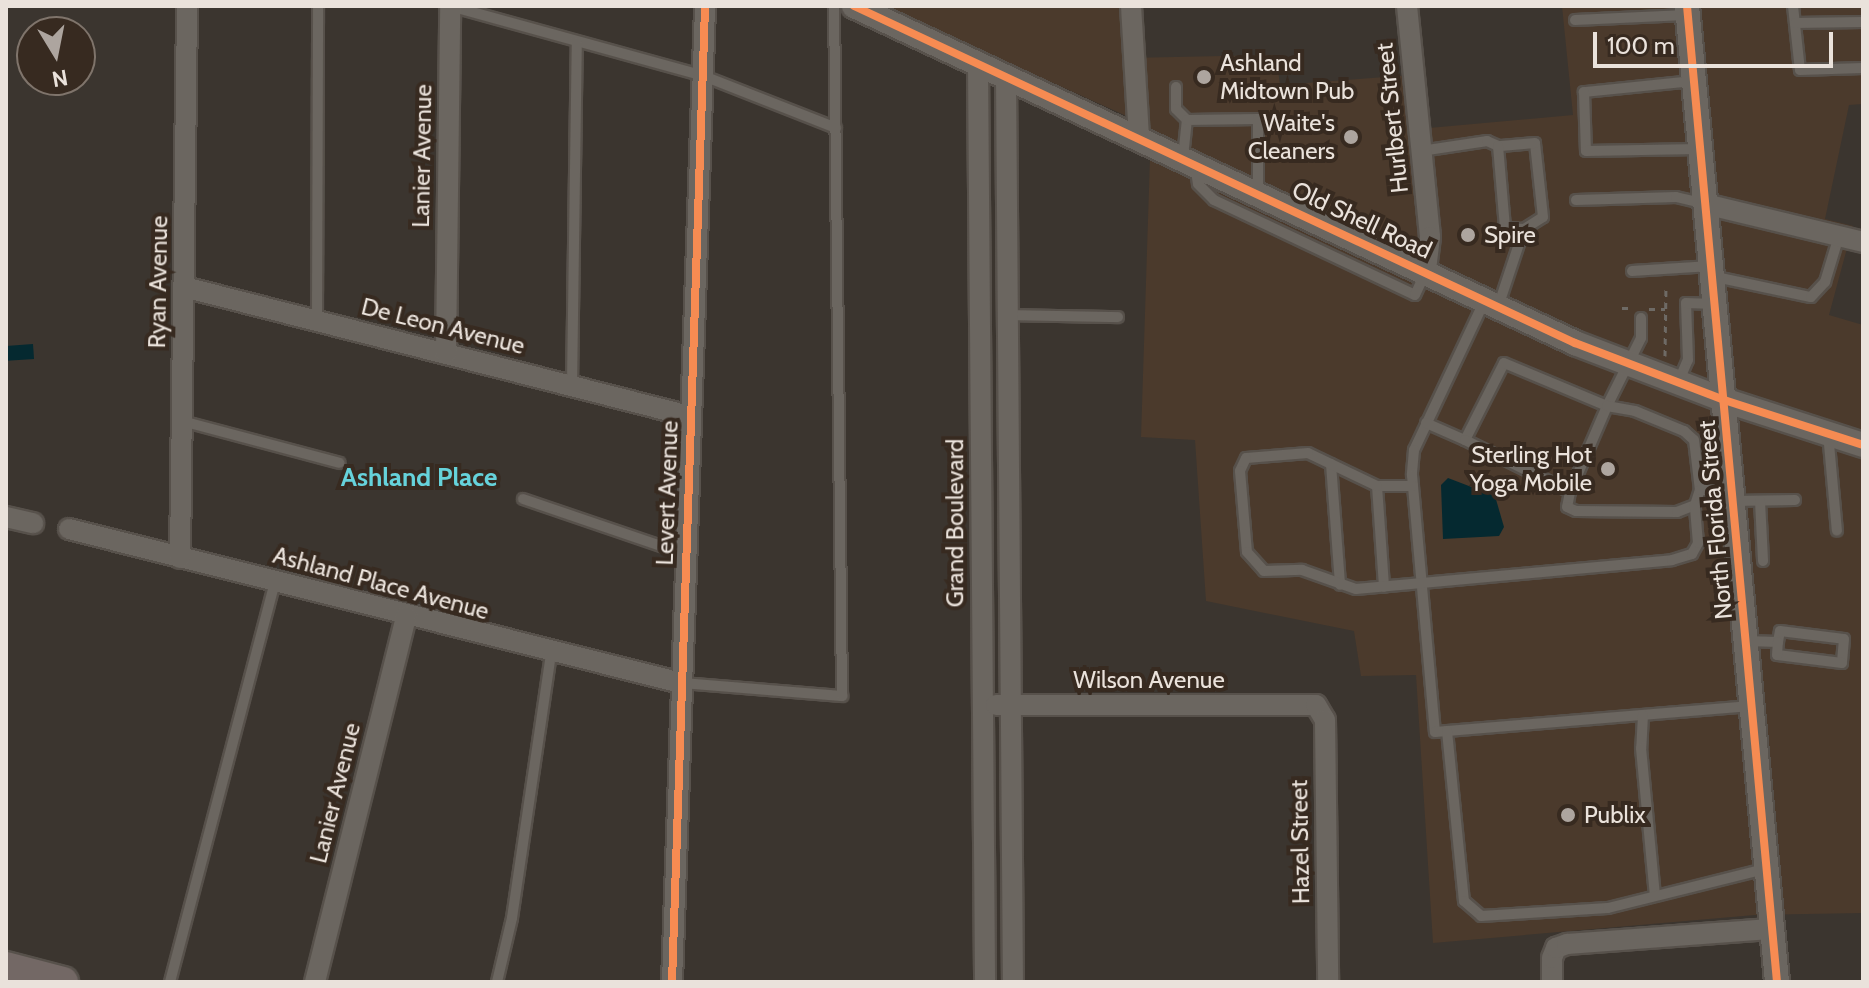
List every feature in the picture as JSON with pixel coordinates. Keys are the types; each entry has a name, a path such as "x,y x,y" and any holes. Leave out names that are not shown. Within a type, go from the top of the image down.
{"main road":[{"path":"6,967 63,982"}],"street":[{"name":"Ryan Avenue","path":"180,558 187,6"},
{"name":"Lanier Avenue","path":"446,354 450,6"},
{"name":"Levert Avenue","path":"672,982 705,6"},
{"name":"Old Shell Road","path":"854,6 1258,194 1292,222 1426,272 1628,364 1724,400 1863,445"},
{"path":"1131,6 1139,137"},
{"name":"Hurlbert Street","path":"1407,6 1430,237 1426,272"},
{"name":"North Florida Street","path":"1688,10 1777,982"},
{"name":"Grand Boulevard","path":"978,64 985,982"},
{"path":"1006,76 1010,315 1008,705 1013,982"},
{"path":"1705,204 1863,242"},
{"name":"De Leon Avenue","path":"184,287 689,416"},
{"path":"6,517 33,523"},
{"name":"Ashland Place Avenue","path":"69,529 551,654 681,683"},
{"name":"Lanier Avenue","path":"315,982 406,616"},
{"name":"Wilson Avenue","path":"983,705 1316,705"},
{"name":"Hazel Street","path":"1316,705 1325,720 1328,982"},
{"path":"1552,982 1556,948 1773,929"}],"lane":[{"path":"317,321 318,6"},
{"path":"450,6 701,75 836,128"},
{"path":"681,683 842,696 834,6"},
{"path":"1793,6 1800,70 1863,68"},
{"path":"1575,20 1688,10"},
{"path":"1795,23 1863,22"},
{"path":"572,386 577,42"},
{"path":"1694,81 1584,92 1586,151 1699,149"},
{"path":"1176,87 1176,109 1187,120 1189,162 1198,184 1214,200 1292,222"},
{"path":"1187,120 1258,119 1258,194"},
{"path":"1421,151 1487,141 1498,146 1535,143 1543,217 1524,229 1492,304 1414,450 1413,486 1435,732 1752,706"},
{"path":"1498,146 1505,228 1524,229"},
{"path":"1576,200 1676,197 1705,204"},
{"path":"1632,271 1711,271 1811,297 1825,282 1839,236"},
{"path":"1678,383 1688,360 1686,303 1714,304"},
{"path":"1644,313 1641,338 1607,406 1570,492 1567,507 1576,511 1677,512 1695,505"},
{"path":"1010,315 1118,317"},
{"path":"1413,486 1377,486 1308,453 1241,463 1251,561 1264,571 1302,570 1340,585 1384,587 1692,554 1698,543 1695,505 1700,490 1694,440 1635,411 1607,406 1504,363 1465,440"},
{"path":"182,421 340,463"},
{"path":"1426,423 1570,492"},
{"path":"1828,433 1837,531"},
{"path":"1331,464 1340,585"},
{"path":"1377,486 1384,587"},
{"path":"1700,490 1760,501 1795,500"},
{"path":"523,499 685,554"},
{"path":"1760,501 1763,561"},
{"path":"170,982 275,582"},
{"path":"1780,631 1844,639 1842,663 1777,655 1778,642 1780,631"},
{"path":"1746,641 1778,642"},
{"path":"497,982 512,918 551,654"},
{"path":"1643,715 1641,748 1655,895"},
{"path":"1447,731 1464,901 1481,916 1608,908 1767,869"}],"path":[{"path":"1665,356 1666,287"},
{"path":"1644,313 1665,309"}],"shaded area":[{"path":"882,6 1122,6 1127,58 1276,55 1280,85 1425,74 1429,128 1573,115 1562,6 1863,6 1863,104 1849,105 1825,219 1853,226 1829,315 1863,325 1863,913 1755,915 1433,943 1416,675 1361,676 1354,631 1206,601 1195,440 1141,437 1151,127"}],"water":[{"path":"33,344 34,359 7,361 6,346"},
{"path":"1448,478 1495,496 1504,527 1499,536 1443,539 1441,485"}],"cycle path":[{"path":"672,982 705,6"},
{"path":"854,6 1575,343 1724,400 1863,445"},
{"path":"1687,6 1777,982"}],"place":[{"name":"Ashland Midtown Pub","path":"1204,77"},
{"name":"Waite's Cleaners","path":"1351,137"},
{"name":"Spire","path":"1468,235"},
{"name":"Sterling Hot Yoga Mobile","path":"1608,469"},
{"name":"Publix","path":"1568,815"}],"district":[{"name":"Ashland Place","path":"419,478"}]}
